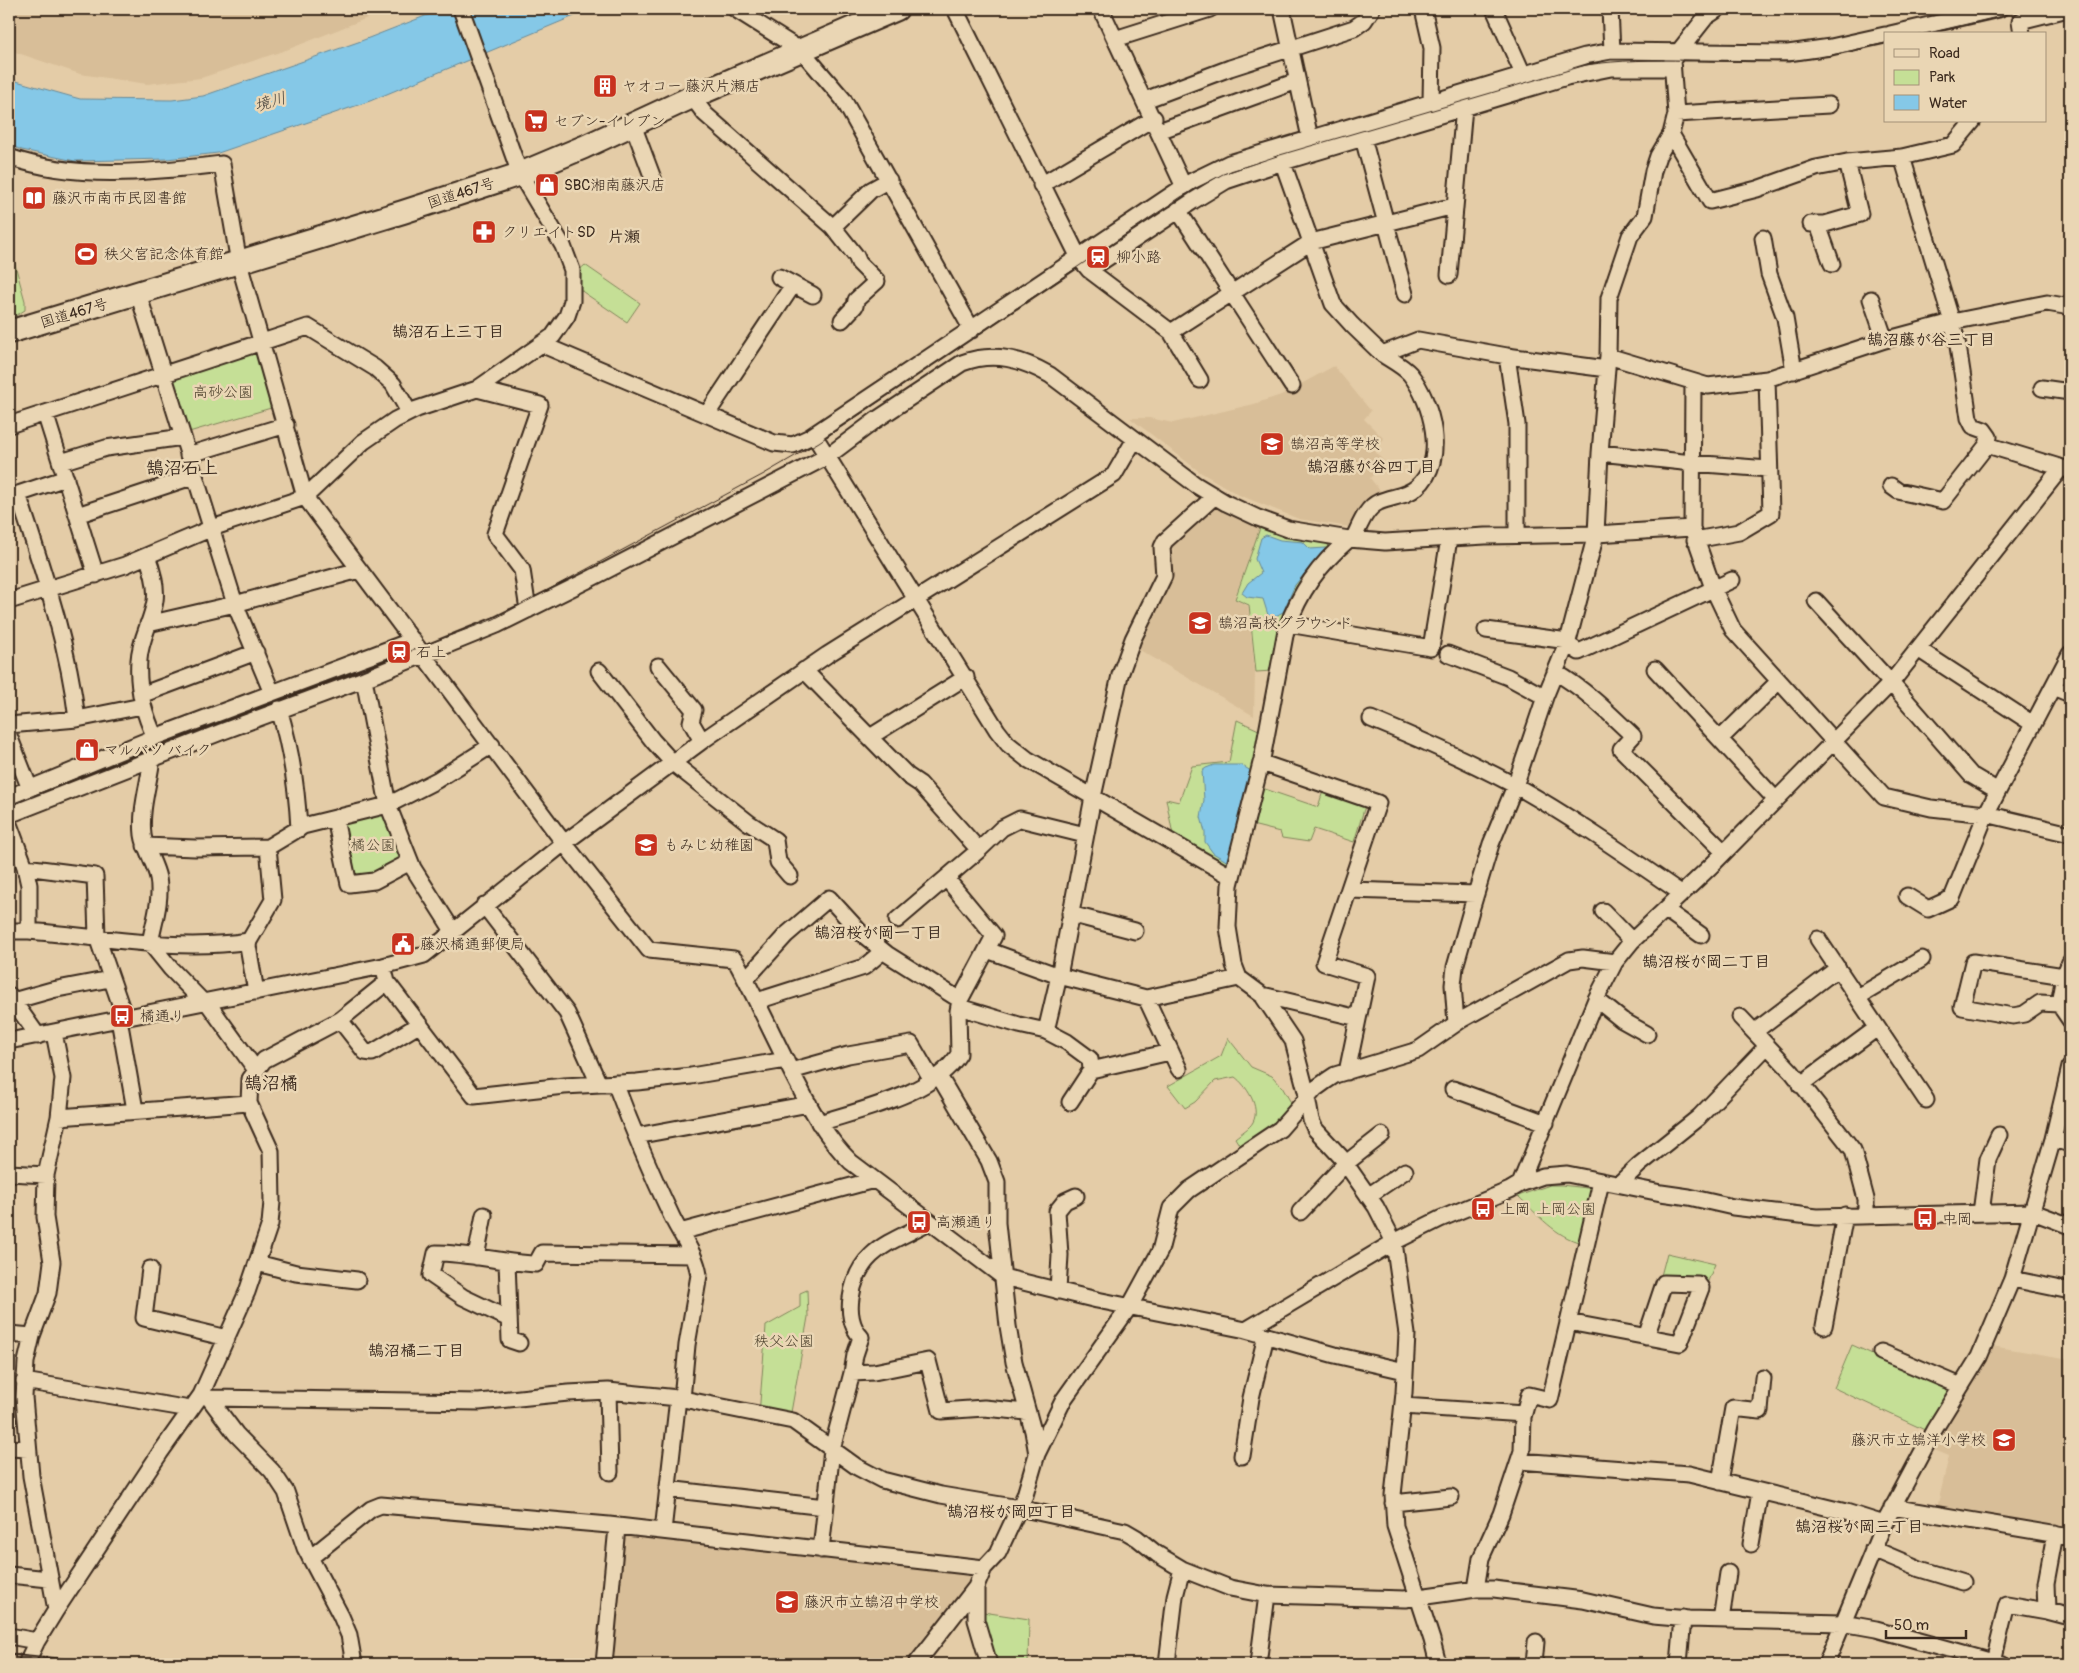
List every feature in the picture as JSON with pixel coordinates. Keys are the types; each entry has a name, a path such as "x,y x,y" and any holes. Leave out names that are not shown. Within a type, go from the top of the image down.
{"highway":[{"name":"国道467号","path":"9,332 520,174 692,97 802,51 891,10"}],"street":[{"path":"9,602 96,575 212,528 305,498 364,442 409,412 477,389 554,336 567,316 572,301 572,270 563,246 520,174 461,9"},
{"path":"735,9 802,51 843,99 972,330"},
{"path":"956,9 1042,185 1084,264 1171,332 1200,380"},
{"path":"1101,9 1184,187"},
{"path":"1116,39 1210,9"},
{"path":"1282,9 1310,138"},
{"path":"1145,100 1290,48 1354,28 1364,21 1372,9"},
{"path":"1422,9 1432,48 1431,101"},
{"path":"1494,9 1524,74"},
{"path":"1610,9 1612,51"},
{"path":"1456,1023 1453,986 1455,967 1491,844 1515,786 1546,697 1568,643 1596,534 1600,453 1608,363 1609,298 1630,236 1645,216 1653,171 1658,156 1671,134 1676,114 1672,60 1706,17 1718,9"},
{"path":"1897,32 1965,13 1999,9"},
{"path":"2022,32 2020,20 2049,11 2068,9"},
{"path":"543,345 774,443 784,446 798,443 972,330 1226,181 1310,138 1585,56 1612,51 1788,53 1831,47 1884,35"},
{"path":"1084,264 1184,187 1218,167 1364,138 1588,72 1622,68 1672,68"},
{"path":"1042,185 1156,125 1297,81"},
{"path":"692,97 705,114 833,227 856,256 859,263 876,281 856,300 855,306 842,320"},
{"path":"1676,114 1828,104"},
{"path":"1449,275 1464,107"},
{"path":"1671,134 1710,201 1757,189 1816,168 1847,162 1902,157 1953,145 1972,122"},
{"path":"632,125 654,181"},
{"path":"1364,138 1405,294"},
{"path":"1280,155 1334,304 1352,325 1382,354 1409,373 1424,396 1429,410 1434,441 1432,461 1428,473 1419,486 1410,493 1378,502 1368,510 1351,539 1316,571 1301,596 1288,624 1262,763 1232,877 1228,908 1228,927 1234,965 1239,978 1262,996 1294,1040 1310,1120 1315,1129 1334,1148 1381,1214 1394,1242 1408,1334 1393,1503 1395,1526 1438,1664"},
{"path":"9,157 24,162 83,172 161,171 222,164 239,262 305,498 564,843 649,950 734,959 819,1122 836,1148 851,1162 1003,1277 1058,1291 1246,1330 1405,1371"},
{"path":"1891,486 1898,491 1943,501 1987,445 1989,437 1984,430 1973,426 1969,418 1958,346 1952,322 1902,157"},
{"path":"1832,264 1814,224 1860,214 1847,162"},
{"path":"833,227 872,190 889,180"},
{"path":"1171,332 1311,242 1454,206"},
{"path":"1178,210 1292,386"},
{"path":"1764,238 1769,274 1785,318 1794,371"},
{"path":"779,277 813,296"},
{"path":"707,414 793,285"},
{"path":"138,293 236,604 272,693"},
{"path":"1871,299 1885,340"},
{"path":"1382,354 1418,340 1507,356 1608,363 1708,386 1767,379 1885,340 1952,322 2047,304 2070,308"},
{"path":"9,425 308,327 375,368 392,384 409,412"},
{"path":"1507,356 1517,424 1517,534"},
{"path":"9,814 473,636 528,610 828,456 876,420 962,363 973,359 998,357 1031,364 1050,375 1167,464 1215,496 1258,518 1288,529 1351,539 1385,542 1517,534 1694,534 1740,532 1771,513 1768,469 1767,379"},
{"path":"1693,382 1692,464 1694,534 1713,588 1733,630 1884,797 1931,808 1986,814 2070,834"},
{"path":"2042,388 2070,392"},
{"path":"477,389 540,405 495,534 522,570 528,610"},
{"path":"45,413 96,575"},
{"path":"188,454 286,425"},
{"path":"814,434 966,677 997,730 1008,744 1027,759 1232,877"},
{"path":"61,462 106,448 183,437"},
{"path":"9,1041 384,966 424,955 484,905 564,843 702,741 804,670 1114,475 1135,439"},
{"path":"1520,1184 1596,999 1615,962 1632,941 1666,910 1891,683 2065,469 1987,445"},
{"path":"1600,453 1692,464 1768,469"},
{"path":"77,515 195,476"},
{"path":"66,478 18,494 49,589 73,686 77,719"},
{"path":"1046,1031 1059,976 1085,835 1120,675 1133,639 1164,576 1165,562 1162,547 1165,541 1215,496"},
{"path":"1288,624 1431,648 1449,539"},
{"path":"146,556 152,574 156,600 138,659 139,688 155,737"},
{"path":"148,624 236,604 359,570"},
{"path":"1486,630 1568,643 1578,652 1732,580"},
{"path":"1816,600 1971,775 1998,791"},
{"path":"9,797 155,737 413,640"},
{"path":"1918,649 2033,724"},
{"path":"9,725 77,719 142,700 256,652"},
{"path":"1448,654 1508,677 1546,697"},
{"path":"1908,896 1928,909 1952,898 1986,814 2070,654"},
{"path":"658,666 694,710 691,722 702,741"},
{"path":"1655,669 1776,800"},
{"path":"804,670 908,776 920,784 979,850"},
{"path":"599,671 653,741 673,763 748,823 775,840 778,862 790,876"},
{"path":"1556,672 1573,682 1600,704 1633,736 1621,749 1724,852"},
{"path":"870,737 966,677"},
{"path":"364,679 388,805 410,862 425,890 453,931"},
{"path":"1720,739 1778,682"},
{"path":"2053,687 2070,694"},
{"path":"279,709 293,762 298,793 298,828"},
{"path":"1371,719 1422,740 1515,786 1584,826 1682,893"},
{"path":"9,736 30,788"},
{"path":"145,846 195,848 268,847 298,828 388,805 437,780 492,745"},
{"path":"152,758 143,810 145,846 158,876 159,888 150,943 171,969 205,1002 256,1070"},
{"path":"1262,763 1378,803 1324,963 1367,976 1347,1072"},
{"path":"334,819 349,884 374,881 410,862"},
{"path":"897,920 1002,828 1020,819 1085,835"},
{"path":"9,824 25,867 30,894 29,931"},
{"path":"256,992 248,954 249,941 273,900 268,847"},
{"path":"25,867 95,876 97,937 122,1018 135,1110"},
{"path":"819,1122 910,1093 936,1078 959,1054 959,1003 994,936 946,878"},
{"path":"1349,890 1476,894"},
{"path":"746,980 786,934 828,898 861,933 959,1003 1019,1025 1046,1031 1067,1042 1090,1059 1091,1070 1070,1102"},
{"path":"484,905 567,1013 599,1084"},
{"path":"1666,910 1701,935"},
{"path":"1603,911 1632,941"},
{"path":"1070,914 1135,931"},
{"path":"9,931 29,931 150,943 219,945 249,941"},
{"path":"1818,939 1926,1100"},
{"path":"987,950 1059,976 1146,998 1239,978"},
{"path":"757,1001 864,967 873,962 884,951"},
{"path":"916,1664 976,1587 984,1568 998,1552 1025,1495 1037,1454 1064,1399 1130,1306 1160,1251 1171,1208 1177,1200 1280,1129 1315,1089 1326,1081 1347,1072 1418,1050 1456,1023 1569,960 1583,958 1615,962"},
{"path":"1858,997 1922,959"},
{"path":"2059,1004 2040,1003 2024,1014 2013,1016 1962,1006 1973,962 2068,970 2059,1004 2070,1020"},
{"path":"384,966 388,982 474,1096 788,1065 911,1044 936,1078 994,1172 997,1182 997,1223 1009,1335 1037,1454"},
{"path":"1754,1032 1838,968"},
{"path":"38,1036 11,998 110,979"},
{"path":"26,1664 56,1610 190,1409 205,1397 247,1292 270,1224 272,1202 270,1151 249,1103 250,1079 264,1060 340,1020 388,982"},
{"path":"1262,996 1358,1018"},
{"path":"1146,998 1179,1070"},
{"path":"1596,999 1622,1020 1647,1034"},
{"path":"1740,1017 1792,1072 1800,1085 1853,1150 1866,1199 1866,1215"},
{"path":"340,1020 365,1052 372,1053 420,1024"},
{"path":"1800,1085 1877,1028"},
{"path":"54,1033 63,1078 59,1117 46,1175 45,1217 52,1262 48,1293 32,1336 24,1382 28,1449 49,1579 56,1610"},
{"path":"1619,1184 1639,1165 1699,1117 1767,1046"},
{"path":"1091,1070 1170,1052"},
{"path":"1826,1664 1873,1548 1892,1507 1979,1357 2012,1279 2054,1139 2070,1067"},
{"path":"615,1083 636,1136 680,1232 698,1264 700,1275 687,1345 663,1531"},
{"path":"1453,1090 1546,1123"},
{"path":"59,1117 249,1103"},
{"path":"636,1136 809,1104"},
{"path":"1981,1213 1988,1160 1999,1134"},
{"path":"1300,1212 1345,1164 1382,1135"},
{"path":"2054,1139 2070,1144"},
{"path":"1368,1196 1405,1171"},
{"path":"9,1173 46,1175"},
{"path":"1246,1330 1394,1242 1440,1218 1510,1190 1520,1184 1555,1174 1567,1174 1661,1194 1689,1197 1732,1208 1817,1217 2033,1212 2070,1226"},
{"path":"680,1232 874,1180"},
{"path":"1476,1589 1481,1558 1498,1521 1522,1451 1524,1414 1529,1395 1550,1400 1601,1182"},
{"path":"1058,1291 1060,1255 1057,1211 1064,1201 1076,1196"},
{"path":"476,1257 484,1215"},
{"path":"1824,1326 1836,1254 1846,1215"},
{"path":"821,1550 832,1449 861,1337 854,1328 850,1305 856,1274 866,1260 882,1246 929,1222"},
{"path":"509,1319 463,1297 431,1275 436,1253 536,1264 542,1253 693,1255"},
{"path":"507,1262 510,1340 519,1344"},
{"path":"257,1263 296,1273 356,1280"},
{"path":"150,1269 144,1318 227,1338"},
{"path":"2012,1279 2070,1291"},
{"path":"1568,1322 1646,1337 1680,1343 1701,1288 1698,1284 1664,1283 1646,1337"},
{"path":"9,1334 32,1336"},
{"path":"1241,1456 1266,1336"},
{"path":"1881,1352 1961,1386"},
{"path":"852,1373 874,1372 928,1361 941,1411 984,1408 1027,1412"},
{"path":"1720,1482 1732,1408 1760,1411 1763,1378"},
{"path":"24,1382 190,1409"},
{"path":"205,1397 479,1402 566,1390 608,1391 680,1399 793,1421 857,1467 882,1480 941,1495 1019,1508 1125,1531 1182,1569 1230,1588 1267,1595 1405,1599 1476,1589 1494,1589 1583,1600 1653,1616 1721,1620 1842,1622 1876,1629 1998,1663 2007,1604 2070,1617"},
{"path":"608,1391 610,1472"},
{"path":"205,1397 279,1480 289,1500 304,1548 341,1616 349,1636 354,1664"},
{"path":"1403,1406 1524,1414"},
{"path":"9,1448 28,1449"},
{"path":"1519,1461 1689,1474 1846,1512 1884,1524"},
{"path":"667,1489 825,1507"},
{"path":"1751,1544 1760,1492"},
{"path":"1393,1503 1451,1497"},
{"path":"310,1558 371,1509 381,1505 618,1526 984,1568"},
{"path":"1892,1507 2063,1535 2046,1583 2048,1611"},
{"path":"604,1664 618,1526"},
{"path":"1873,1548 1920,1569 1963,1582"},
{"path":"1167,1664 1175,1596 1182,1569"},
{"path":"1721,1620 1728,1573"},
{"path":"9,1574 49,1579"},
{"path":"976,1587 976,1620 989,1664"},
{"path":"1258,1664 1267,1595"},
{"path":"1679,1664 1683,1618"},
{"path":"9,1636 35,1645"},
{"path":"1534,1664 1536,1642"}],"shaded area":[{"path":"9,9 390,9 289,49 201,78 147,84 80,74 9,50"},
{"name":"鵠沼高等学校","path":"1334,366 1371,411 1364,419 1384,439 1373,449 1385,463 1370,478 1384,496 1356,528 1299,519 1239,495 1200,472 1130,418 1149,418 1173,423 1254,404 1281,395"},
{"name":"鵠沼高校グラウンド","path":"1216,507 1260,528 1234,599 1248,606 1255,672 1254,716 1138,649 1172,577 1173,545"},
{"name":"藤沢市立鵠洋小学校","path":"1992,1346 2070,1359 2070,1530 1937,1508 1949,1456 1932,1449"},
{"name":"藤沢市立鵠沼中学校","path":"624,1532 973,1572 976,1582 911,1664 608,1664 619,1535"}],"green space":[{"path":"9,260 14,261 25,301 25,310 9,318"},
{"path":"585,265 640,303 627,322 583,292 579,287 578,271"},
{"name":"高砂公園","path":"258,351 271,408 189,432 173,377"},
{"path":"1260,528 1285,536 1334,545 1311,568 1300,584 1273,671 1256,672 1249,605 1235,599"},
{"path":"1237,720 1261,731 1228,867 1173,835 1166,799 1179,802 1192,766 1229,762"},
{"path":"1262,788 1318,807 1323,791 1365,806 1354,842 1314,829 1309,842 1282,838 1280,832 1252,825"},
{"name":"橘公園","path":"386,813 403,858 373,875 355,878 342,825"},
{"path":"1228,1038 1251,1067 1272,1076 1282,1087 1293,1106 1270,1131 1240,1146 1235,1138 1252,1124 1255,1110 1248,1091 1235,1077 1215,1081 1195,1102 1185,1108 1168,1086 1221,1056"},
{"name":"上岡公園","path":"1550,1185 1596,1189 1582,1243 1564,1236 1555,1230 1518,1196"},
{"path":"1667,1253 1715,1264 1706,1286 1671,1292 1657,1291"},
{"name":"秩父公園","path":"807,1290 808,1317 790,1418 759,1415 766,1326 800,1307 800,1293"},
{"path":"1852,1345 1952,1389 1927,1431 1834,1388"},
{"path":"983,1612 1029,1619 1028,1664 996,1664 983,1621"}],"water":[{"name":"境川","path":"443,9 591,9 370,101 218,153 167,159 75,161 22,150 9,145 9,79 80,99 172,100 203,96 361,41"},
{"path":"1266,535 1280,540 1303,542 1310,549 1326,548 1295,585 1283,612 1274,617 1268,615 1263,599 1247,597 1242,593 1248,583 1261,573 1255,559 1261,538"},
{"path":"1214,765 1241,765 1251,771 1228,862 1213,853 1205,842 1205,832 1201,817 1204,800 1202,771"}],"tram line":[{"path":"1933,32 2032,9"},
{"path":"9,805 158,746 494,619 764,474 819,442 1181,197 1223,174 1280,155 1586,65 1662,60 1788,61 1825,56 1884,43"}],"railway":[{"path":"9,1654 109,1664"}],"place":[{"name":"ヤオコー 藤沢片瀬店","path":"605,86"},
{"name":"セブン-イレブン","path":"536,121"},
{"name":"SBC湘南藤沢店","path":"547,185"},
{"name":"藤沢市南市民図書館","path":"34,198"},
{"name":"クリエイトSD","path":"484,232"},
{"name":"秩父宮記念体育館","path":"86,254"},
{"name":"柳小路","path":"1098,257"},
{"name":"鵠沼高等学校","path":"1272,444"},
{"name":"鵠沼高校グラウンド","path":"1200,623"},
{"name":"石上","path":"399,652"},
{"name":"マルパソ バイク","path":"87,750"},
{"name":"もみじ幼稚園","path":"646,845"},
{"name":"藤沢橘通郵便局","path":"403,944"},
{"name":"橘通り","path":"122,1016"},
{"name":"上岡","path":"1483,1209"},
{"name":"中岡","path":"1925,1219"},
{"name":"高瀬通り","path":"919,1222"},
{"name":"藤沢市立鵠洋小学校","path":"2004,1440"},
{"name":"藤沢市立鵠沼中学校","path":"787,1602"}],"district":[{"name":"片瀬","path":"624,236"},
{"name":"鵠沼石上三丁目","path":"448,331"},
{"name":"鵠沼藤が谷三丁目","path":"1931,339"},
{"name":"鵠沼藤が谷四丁目","path":"1371,466"},
{"name":"鵠沼石上","path":"182,468"},
{"name":"鵠沼桜が岡一丁目","path":"878,932"},
{"name":"鵠沼桜が岡二丁目","path":"1706,961"},
{"name":"鵠沼橘","path":"271,1083"},
{"name":"鵠沼橘二丁目","path":"416,1350"},
{"name":"鵠沼桜が岡四丁目","path":"1011,1511"},
{"name":"鵠沼桜が岡三丁目","path":"1859,1526"}]}
